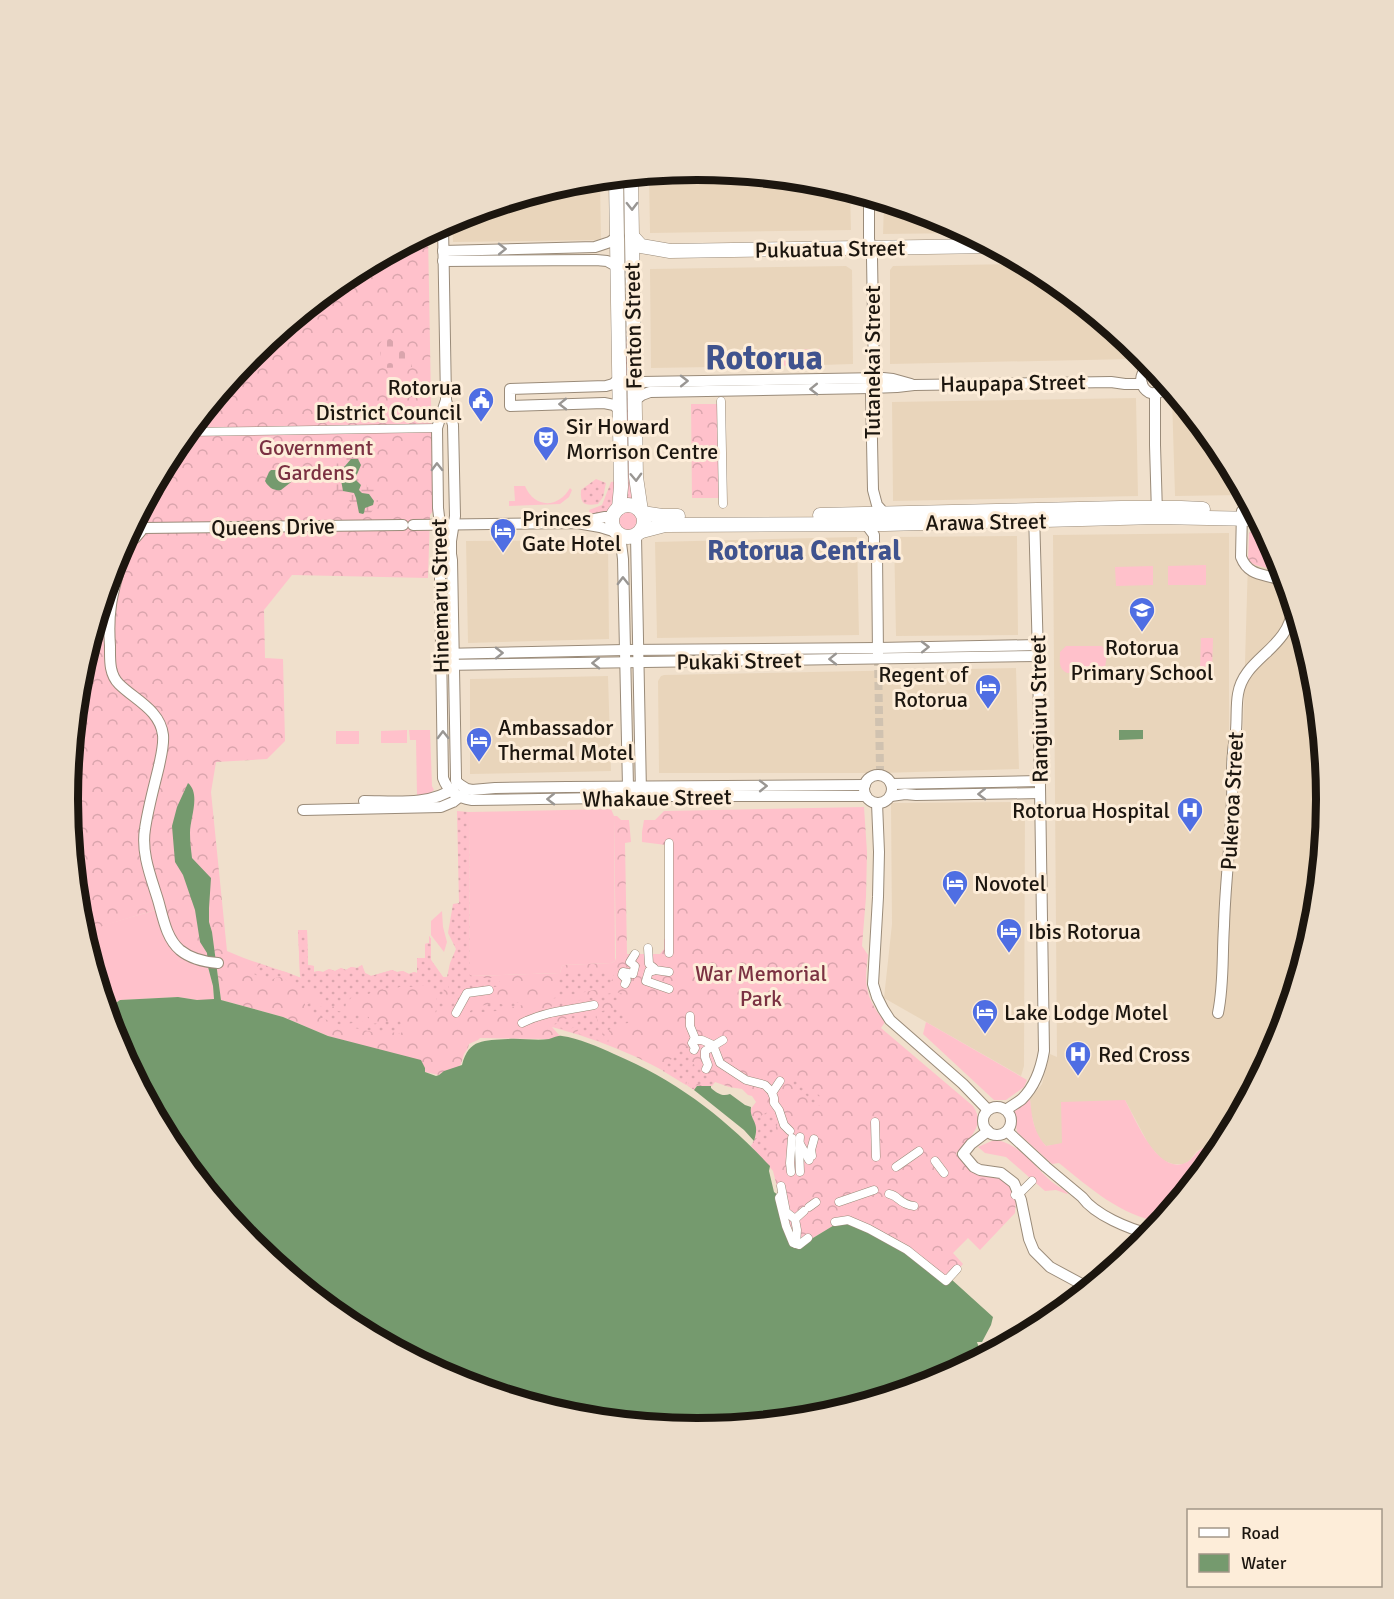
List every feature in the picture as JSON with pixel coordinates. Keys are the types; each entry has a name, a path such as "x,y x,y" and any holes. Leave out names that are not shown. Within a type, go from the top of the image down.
{"main road":[{"name":"Fenton Street","path":"616,513 621,487 618,380 631,185"},
{"name":"Fenton Street","path":"617,186 627,250 634,368 636,487 641,512"},
{"name":"Pukuatua Street","path":"627,250 975,246"},
{"path":"624,506 633,506 641,512 645,519 639,533 631,538 618,534 613,528 616,513 624,506"},
{"name":"Arawa Street","path":"641,512 662,516 864,519 1157,512 1181,508 1245,513"},
{"name":"Arawa Street","path":"639,533 665,525 864,519"}],"street":[{"name":"Tutanekai Street","path":"868,205 868,239 872,258 873,490 877,505 885,519"},
{"name":"Hinemaru Street","path":"443,235 446,400 453,425 454,525 451,554 456,781 459,790"},
{"name":"Pukuatua Street","path":"443,256 603,246 627,250"},
{"name":"Pukuatua Street","path":"443,256 607,261 627,250"},
{"name":"Haupapa Street","path":"634,368 642,382 872,383"},
{"path":"1144,372 1142,380 1147,391 1155,393 1162,391"},
{"name":"Haupapa Street","path":"634,401 650,392 872,383 893,379 914,385 1111,382 1125,384 1142,380"},
{"path":"618,380 606,386 510,389 510,406 604,403 614,405 620,410"},
{"path":"1155,393 1157,512"},
{"name":"Hinemaru Street","path":"446,400 437,428 443,778 446,786 459,790"},
{"path":"720,401 723,504"},
{"path":"200,432 437,428"},
{"name":"Tutanekai Street","path":"864,519 873,490"},
{"path":"577,523 616,513"},
{"path":"1246,514 1241,557 1244,564 1251,571 1274,577"},
{"name":"Rangiuru Street","path":"1006,1110 1021,1100 1031,1087 1039,1071 1044,1051 1034,516"},
{"path":"864,519 874,535 877,554 878,653"},
{"path":"877,554 885,519"},
{"name":"Queens Drive","path":"144,523 440,525"},
{"path":"440,525 577,523 600,527 618,534 623,560 624,650 635,791"},
{"path":"635,791 640,741 639,533"},
{"path":"112,598 109,625 112,674 118,683 152,712 159,721 163,733 162,750 145,830 146,856 165,927 171,940 179,949 191,957 205,962 218,963"},
{"name":"Pukeroa Street","path":"1218,1013 1222,983 1224,914 1238,693 1248,671 1279,642 1290,622"},
{"name":"Pukaki Street","path":"441,659 454,653 624,650 878,653"},
{"name":"Pukaki Street","path":"441,659 454,665 1038,650"},
{"path":"879,776 886,778 892,788 891,795 885,801 877,803 873,802 866,791 870,778 879,776"},
{"path":"891,784 1040,781"},
{"name":"Whakaue Street","path":"303,806 425,800 459,790 495,788 635,791 866,791"},
{"path":"891,795 1040,793"},
{"path":"877,803 879,886 873,971 873,984 877,997 890,1020 963,1084 988,1110"},
{"path":"669,843 669,953"},
{"path":"648,948 649,964 655,970"},
{"path":"625,984 627,980 622,975 623,972 633,974 635,966 630,962 634,954"},
{"path":"669,972 649,971 646,981 650,987 669,989"},
{"path":"456,1013 465,994 489,990"},
{"path":"522,1023 550,1012 594,1005"},
{"path":"690,1017 694,1046 701,1050 705,1057 708,1065 706,1069"},
{"path":"694,1046 702,1040 713,1045 720,1063 746,1080 765,1085 772,1092 774,1103 784,1125 811,1158 814,1139"},
{"path":"705,1057 705,1051 723,1040"},
{"path":"772,1092 780,1081"},
{"path":"997,1107 1006,1110 1011,1120 1007,1131 996,1135 988,1131 984,1123 988,1110 997,1107"},
{"path":"875,1122 876,1157"},
{"path":"988,1131 971,1144 963,1154 974,1167 1003,1174 1014,1183 1034,1251 1050,1267 1082,1284"},
{"path":"1007,1131 1086,1203 1113,1220 1140,1231"},
{"path":"796,1137 799,1148 796,1172"},
{"path":"896,1167 920,1151"},
{"path":"935,1161 944,1173"},
{"path":"1016,1194 1032,1181"},
{"path":"781,1190 786,1212 795,1219 796,1244 793,1243 782,1214 779,1198 781,1190"},
{"path":"839,1202 874,1190"},
{"path":"889,1194 894,1195 903,1204 914,1206"},
{"path":"1082,1197 1090,1198 1124,1218 1146,1226"},
{"path":"795,1219 810,1207"},
{"path":"835,1222 848,1220 869,1229 907,1250 946,1281 957,1269"},
{"path":"796,1244 799,1245 808,1238"}],"shaded area":[{"path":"697,180 737,182 818,192 850,200 851,230 650,233 649,183"},
{"path":"600,188 601,240 453,242 453,231 498,213 576,192"},
{"path":"884,210 946,233 883,234"},
{"path":"1009,264 1074,308 1132,359 890,364 890,270 893,266"},
{"path":"846,266 852,270 853,364 820,365 819,349 715,352 712,346 712,367 651,368 650,269"},
{"path":"1136,398 1138,496 893,501 892,402"},
{"path":"1172,404 1212,456 1236,495 1175,496"},
{"name":"Rotorua Hospital","path":"1229,533 1229,730 1243,730 1248,561 1271,569 1295,639 1304,679 1315,759 1315,840 1311,880 1295,960 1269,1036 1233,1109 1213,1141 1208,1139 1207,1146 1197,1151 1184,1164 1173,1164 1162,1160 1149,1145 1125,1100 1062,1144 1046,1146 1037,1136 1031,1113 1030,1099 1042,1084 1050,1054 1057,1057 1053,535"},
{"path":"1017,536 1018,635 896,636 894,537"},
{"path":"857,537 859,635 657,638 655,542"},
{"path":"608,540 609,639 468,643 466,541"},
{"path":"1016,668 1019,769 880,773 659,773 658,681 664,675"},
{"path":"608,676 611,771 470,774 470,679"},
{"path":"1025,802 1024,1066 1021,1076 884,998 892,924 891,803"}],"green space":[{"path":"428,242 433,511 430,515 428,578 292,575 264,610 265,658 283,659 285,741 267,759 216,762 211,792 227,951 301,978 298,930 307,930 308,965 314,966 314,972 329,969 335,971 341,968 346,970 362,965 365,973 371,976 392,970 409,974 417,973 417,958 425,958 425,944 429,943 429,936 431,960 443,977 560,973 564,965 611,963 616,958 614,816 617,816 621,820 629,820 631,842 625,843 627,954 660,954 664,949 664,939 668,938 666,845 642,842 644,820 655,820 664,811 864,807 867,852 862,946 868,955 867,990 873,1005 885,1022 881,1028 973,1106 977,1113 977,1126 956,1154 970,1169 997,1176 1011,1188 1016,1201 1015,1213 980,1250 968,1238 953,1253 963,1264 946,1284 836,1224 798,1247 773,1171 751,1146 756,1131 750,1110 756,1102 742,1089 715,1082 711,1086 697,1086 694,1090 660,1069 625,1052 552,1027 560,1036 551,1039 480,1038 469,1044 458,1067 439,1075 425,1072 421,1063 328,1036 283,1017 221,1000 217,970 179,961 168,953 155,910 92,929 83,880 79,840 79,759 83,719 99,639 125,563 161,490 182,456 232,391 259,362 320,308 388,263"},
{"path":"623,329 628,329 633,500 624,500"},
{"path":"386,335 406,354 412,367 383,368 379,345"},
{"path":"712,346 715,352 820,349 820,365 712,367"},
{"path":"691,404 718,404 720,498 692,498"},
{"path":"351,452 355,452 360,457 363,464 357,476 358,479 366,481 367,487 373,487 377,483 378,486 376,492 378,507 369,516 358,514 348,497 338,496 339,492 316,475 320,466 336,462"},
{"path":"596,479 606,483 603,497 598,504 584,503 581,499 581,490"},
{"path":"617,481 613,507 590,516 589,510 602,505 611,482"},
{"path":"514,486 525,486 534,499 546,503 559,500 570,488 572,490 569,497 560,504 509,506 509,501 515,501"},
{"path":"629,510 634,511 640,517 640,527 634,533 629,534 624,533 618,527 617,522 618,517 624,511"},
{"path":"1254,531 1271,569 1248,561 1249,533"},
{"path":"1206,565 1206,585 1168,585 1168,566"},
{"path":"1153,566 1153,585 1116,586 1115,567"},
{"path":"1201,638 1213,638 1212,670 1200,669"},
{"path":"1066,646 1102,646 1107,653 1105,668 1101,672 1067,673 1062,669 1060,662 1060,652"},
{"path":"407,730 407,743 381,743 381,731"},
{"path":"409,730 430,730 434,790 429,794 417,795 416,740 410,740"},
{"path":"336,731 359,731 359,744 336,744"},
{"path":"611,809 614,816 615,961 564,965 560,973 470,976 469,812"},
{"path":"457,811 469,812 470,975 477,978 497,978 500,986 478,990 475,988 470,991 455,1013 451,1013 447,977 456,949 448,933 453,904 459,903"},
{"path":"156,910 179,961 208,967 214,1000 178,997 120,1000 113,1005 92,928"},
{"path":"442,911 447,942 444,952 431,935 431,921"},
{"path":"298,930 307,930 308,965 314,966 314,972 329,969 335,971 341,968 346,970 362,965 365,973 371,976 392,970 409,974 417,973 417,958 425,958 425,944 429,943 429,936 431,960 443,977 445,1012 435,1013 436,990 429,985 402,986 392,990 374,989 369,994 352,997 346,1003 345,1010 321,1003 311,991 297,988 281,977 269,982 252,973 259,965 301,978"},
{"path":"599,972 614,975 609,987 551,999 553,992 558,988 557,979 568,973"},
{"path":"616,992 623,994 618,1001 607,1000 596,1004 549,1010 552,1005 564,1001 571,1002"},
{"path":"513,1001 523,1005 496,1011 470,1013 478,1007 504,1005"},
{"path":"305,1002 369,1017 369,1020 341,1025 333,1023 309,1011"},
{"path":"622,1007 622,1011 630,1018 628,1023 614,1025 609,1030 608,1044 605,1043 599,1013"},
{"path":"596,1014 602,1042 576,1033 578,1026 567,1030 551,1026 575,1015"},
{"path":"400,1020 403,1031 400,1034 377,1033 350,1027"},
{"path":"926,1022 1027,1080 1024,1087 1006,1100 994,1100 923,1034"},
{"path":"691,1045 693,1049 686,1085 663,1071 667,1062"},
{"path":"693,1064 705,1069 715,1082 712,1086 697,1084 693,1089 688,1086"},
{"path":"791,1079 796,1079 819,1095 825,1106 812,1103"},
{"path":"1030,1099 1036,1130 1046,1146 1062,1143 1061,1102 1125,1100 1148,1143 1165,1161 1175,1164 1185,1163 1203,1148 1203,1155 1162,1208 1151,1220 1146,1219 1107,1200 1059,1163 1052,1164 1017,1132 1014,1112"},
{"path":"772,1109 776,1110 779,1115 766,1153 755,1141 759,1134 756,1119"},
{"path":"994,1140 1019,1150 1052,1182 1068,1193 1056,1190 1045,1191 1006,1157 985,1153 978,1147"}],"water":[{"path":"351,459 358,459 361,465 355,479 361,485 359,490 369,494 374,501 373,505 365,508 363,514 359,513 354,493 343,491 341,480 323,482 319,475 321,470 339,470"},
{"path":"271,470 282,470 295,479 281,490 274,489 265,481"},
{"path":"1119,730 1143,730 1143,739 1119,740"},
{"path":"188,783 194,793 190,833 192,858 211,878 209,922 221,1000 283,1017 328,1036 421,1060 425,1072 436,1076 462,1065 473,1045 485,1041 544,1040 557,1036 595,1046 637,1065 698,1101 735,1131 770,1166 774,1192 778,1195 792,1245 808,1241 836,1224 852,1223 896,1246 927,1267 951,1279 993,1317 982,1342 977,1342 982,1349 896,1386 818,1407 737,1417 657,1417 576,1407 498,1386 423,1355 353,1314 320,1291 259,1237 206,1176 161,1109 125,1036 113,1005 120,1000 178,997 197,1000 214,999 207,953 200,942 195,910 183,875 175,862 172,826 177,807"},
{"path":"697,1086 711,1086 718,1093 730,1094 751,1107 756,1125 754,1141 744,1130 694,1090"}],"tunnel":[{"path":"878,658 879,776"}],"place":[{"name":"Rotorua District Council","path":"481,423"},
{"name":"Sir Howard Morrison Centre","path":"546,462"},
{"name":"Princes Gate Hotel","path":"503,554"},
{"name":"Rotorua Primary School","path":"1142,633"},
{"name":"Regent of Rotorua","path":"988,710"},
{"name":"Ambassador Thermal Motel","path":"479,763"},
{"name":"Rotorua Hospital","path":"1190,833"},
{"name":"Novotel","path":"955,906"},
{"name":"Ibis Rotorua","path":"1009,954"},
{"name":"Lake Lodge Motel","path":"985,1035"},
{"name":"Red Cross","path":"1078,1077"}],"district":[{"name":"Rotorua","path":"764,358"},
{"name":"Rotorua Central","path":"804,551"}],"park label":[{"name":"Government Gardens","path":"316,460"},
{"name":"War Memorial Park","path":"761,986"}]}
